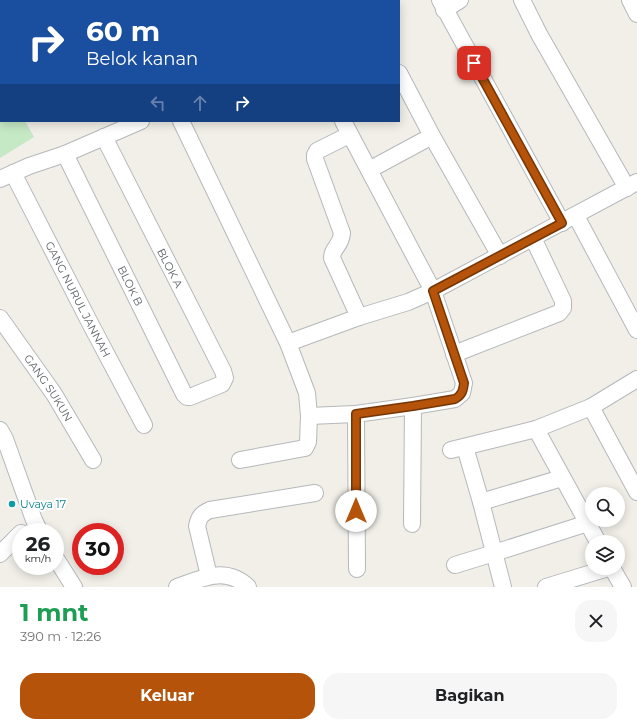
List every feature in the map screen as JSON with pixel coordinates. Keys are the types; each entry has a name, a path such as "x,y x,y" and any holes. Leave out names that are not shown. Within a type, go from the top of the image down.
{"street":[{"path":"460,0 442,5 562,223"},
{"path":"288,343 359,317 408,302 433,291 632,185 539,34 522,0"},
{"path":"630,0 637,14"},
{"path":"400,75 432,136 500,256"},
{"path":"7,176 29,166 65,154 139,122"},
{"path":"180,122 288,343 307,393 309,416 308,442 306,448 240,460"},
{"path":"309,416 356,414 455,399 462,393 464,383 433,291 346,128 317,152 315,159 342,233 341,242 333,251 332,258 359,317"},
{"path":"368,170 432,136"},
{"name":"BLOK A","path":"104,137 223,371 224,382 207,391"},
{"name":"BLOK B","path":"65,154 181,390 187,397 207,391"},
{"name":"GANG NURUL JANNAH","path":"7,176 144,425"},
{"path":"576,216 637,330"},
{"path":"454,354 559,313 562,308 563,301 533,238"},
{"name":"GANG SUKUN","path":"0,318 54,394 94,460"},
{"path":"503,587 481,502 458,448 536,429 591,407 637,379"},
{"path":"412,524 413,406"},
{"path":"591,407 637,492"},
{"path":"356,414 357,569"},
{"path":"536,429 585,518"},
{"path":"0,430 5,439 36,523"},
{"path":"481,502 562,478"},
{"path":"209,576 197,526 198,518 203,513 210,510 315,493"},
{"path":"455,564 585,524"},
{"path":"0,554 12,543"},
{"path":"64,571 74,587"},
{"path":"177,587 209,576 226,575 244,583 248,587"},
{"path":"546,587 564,584 589,575"},
{"path":"616,575 623,587"}],"green space":[{"path":"0,122 26,122 34,137 0,158"}],"place":[{"name":"Uvaya 17","path":"12,504"}],"route":[{"path":"356,511 356,414 455,399 462,393 464,383 433,291 562,223 474,63"}]}
